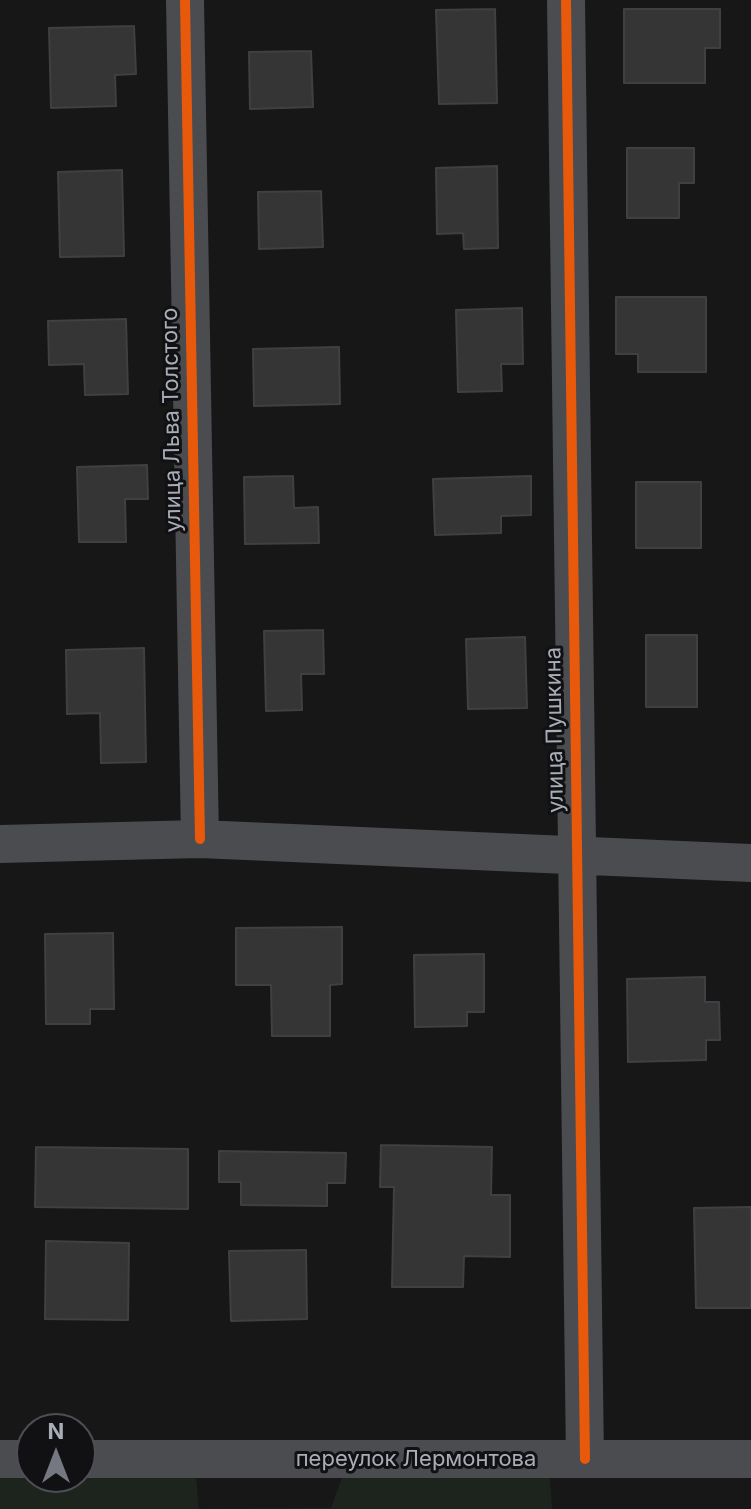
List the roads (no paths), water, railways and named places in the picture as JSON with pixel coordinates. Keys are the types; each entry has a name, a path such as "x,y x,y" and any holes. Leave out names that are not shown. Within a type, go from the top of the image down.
{"street":[{"name":"улица Льва Толстого","path":"185,0 200,839"},
{"name":"улица Пушкина","path":"566,0 585,1459"},
{"path":"0,844 200,839 751,863"},
{"name":"переулок Лермонтова","path":"96,1459 751,1459"}]}
